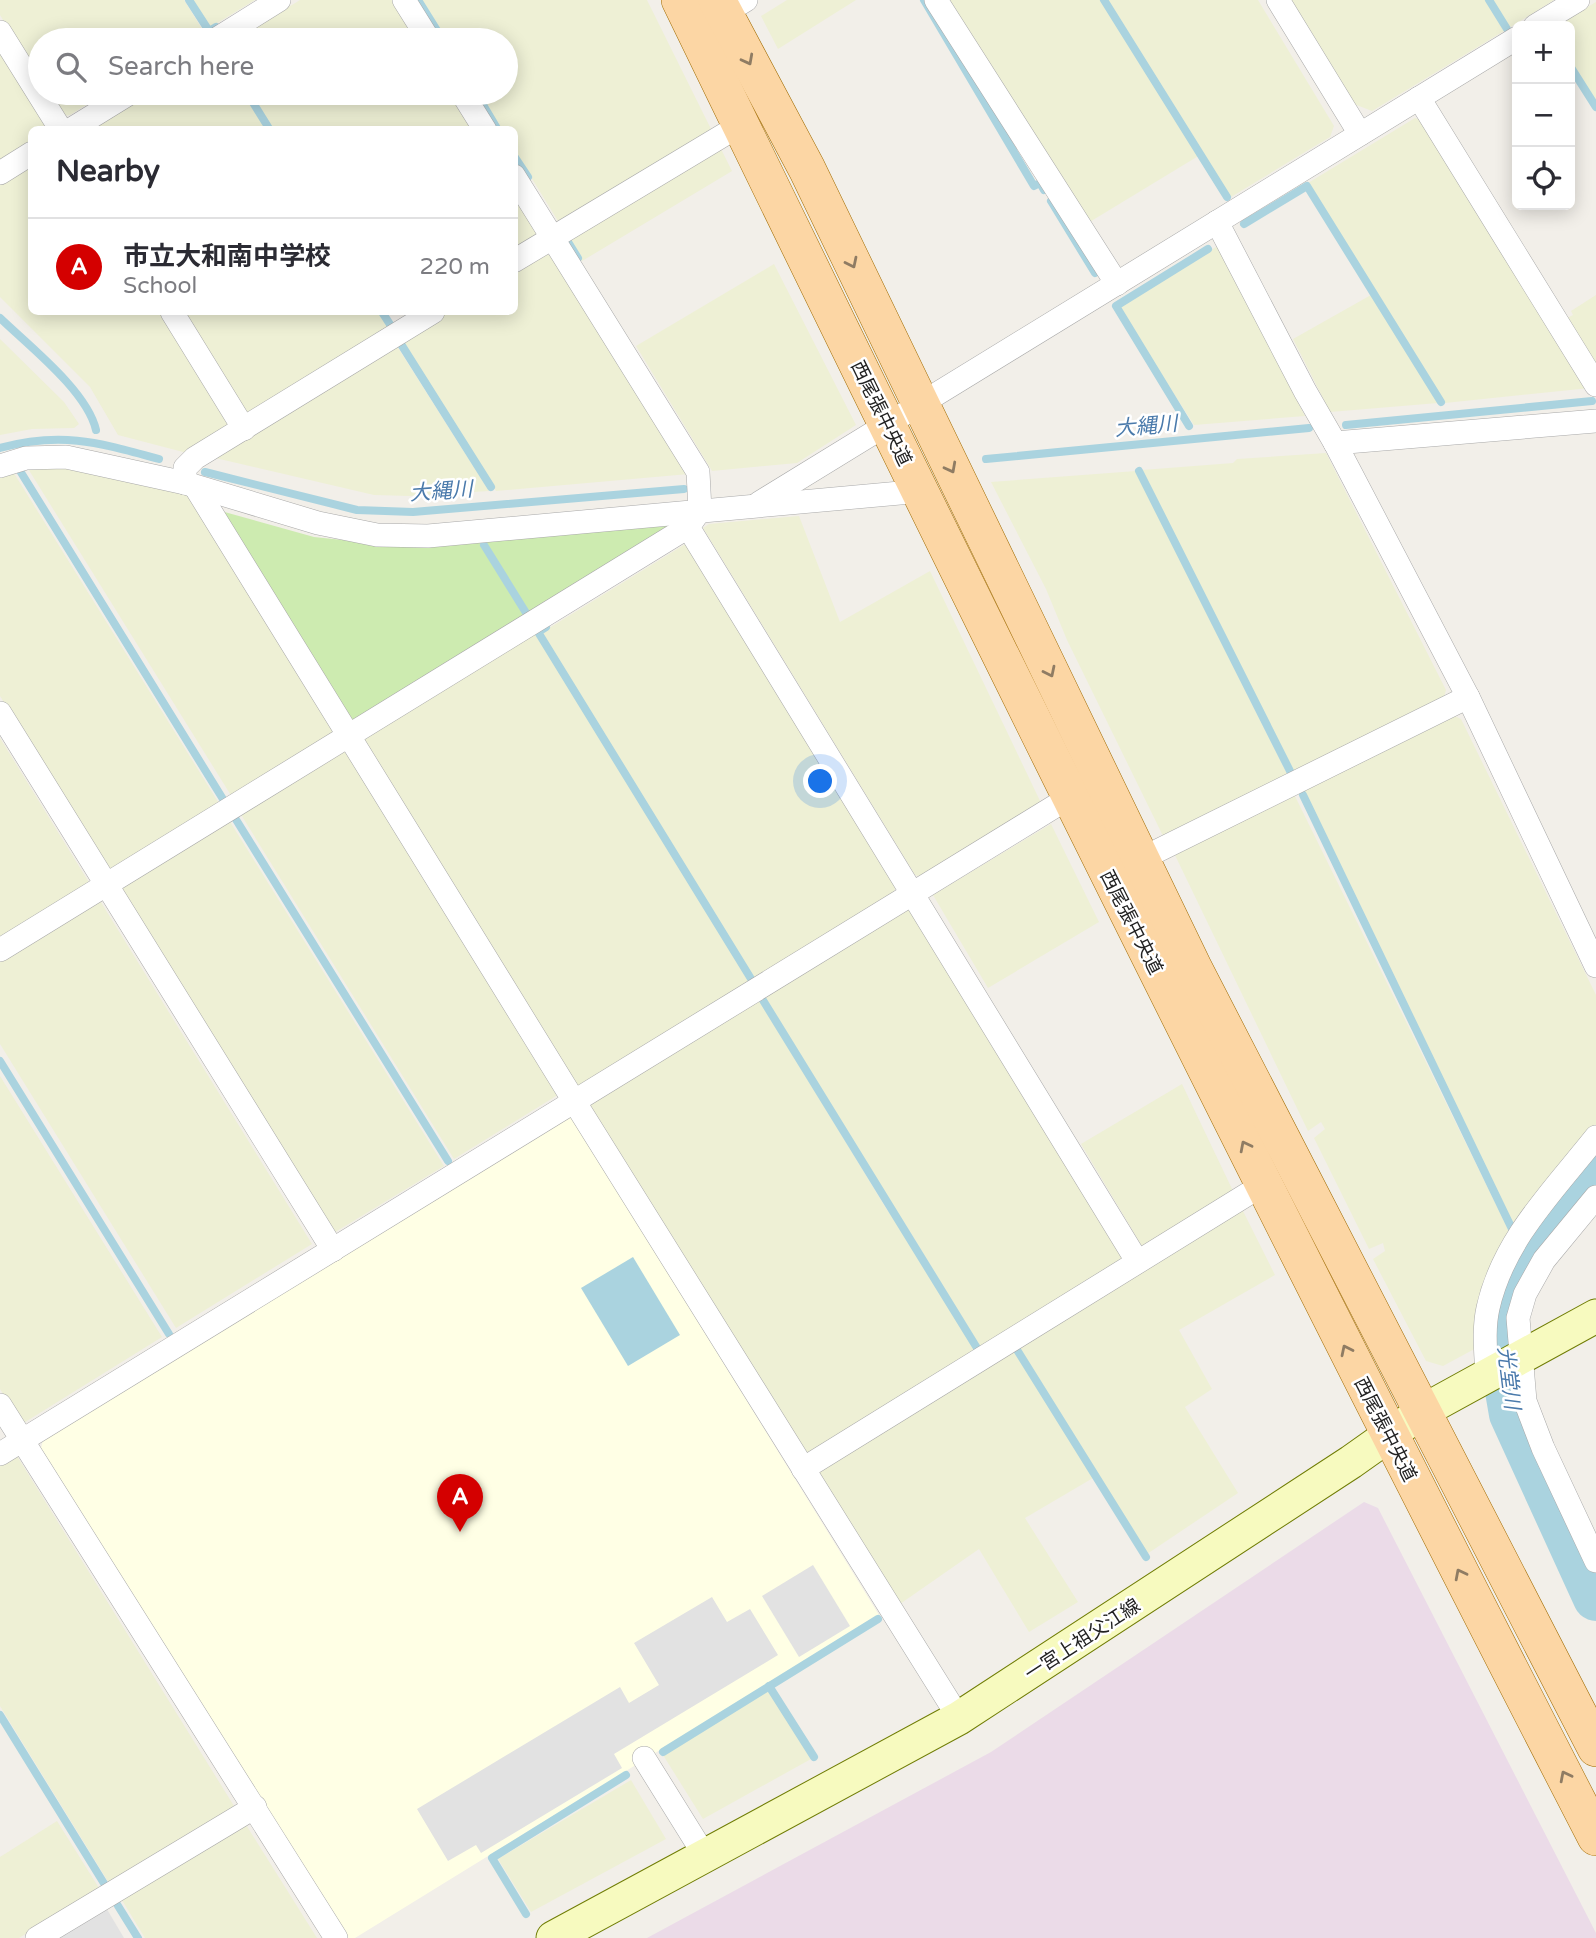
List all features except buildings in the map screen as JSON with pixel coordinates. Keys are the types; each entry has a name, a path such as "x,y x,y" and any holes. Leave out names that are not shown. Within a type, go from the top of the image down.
{"main road":[{"name":"西尾張中央道","path":"680,0 1070,797 1389,1436 1596,1837"},
{"name":"西尾張中央道","path":"729,5 1200,981 1596,1748"},
{"name":"一宮上祖父江線","path":"558,1937 959,1718 1423,1412 1596,1315"}],"street":[{"path":"234,28 279,0"},
{"path":"404,0 422,28"},
{"path":"936,0 1117,284"},
{"path":"1278,0 1360,134"},
{"path":"1543,21 1578,0"},
{"path":"0,32 28,77"},
{"path":"755,505 1512,40"},
{"path":"1419,98 1596,385"},
{"path":"45,105 59,126"},
{"path":"76,126 111,105"},
{"path":"469,105 483,126"},
{"path":"518,259 742,124"},
{"path":"0,173 28,156"},
{"path":"518,182 698,472 694,519 913,894 1137,1261"},
{"path":"1217,222 1468,697 1596,966"},
{"path":"174,315 244,429"},
{"path":"428,315 195,458 185,468 191,486 350,736 959,1718"},
{"path":"1335,443 1596,421"},
{"path":"0,466 26,458 66,457 191,486 318,523 377,535 428,536 694,519 755,505 922,491"},
{"path":"0,950 350,736 694,519"},
{"path":"1141,859 1468,697"},
{"path":"0,713 333,1250"},
{"path":"0,1454 1070,797"},
{"path":"1596,1138 1516,1238 1503,1264 1488,1308 1485,1331 1525,1401 1543,1448 1596,1561"},
{"path":"803,1469 1264,1184"},
{"path":"1504,1368 1525,1294 1544,1260 1596,1197"},
{"path":"0,1405 336,1938"},
{"path":"644,1758 705,1856"},
{"path":"37,1938 255,1807"}],"shaded area":[{"path":"0,0 184,0 202,28 28,28 28,60 0,15"},
{"path":"192,0 255,0 209,28"},
{"path":"300,0 396,0 414,28 254,28"},
{"path":"421,0 647,0 711,129 561,226 518,156 518,126 499,126 486,105 518,105 518,28 438,28"},
{"path":"787,0 856,0 778,49 761,16"},
{"path":"948,0 1102,0 1200,155 1088,223"},
{"path":"1108,0 1258,0 1334,126 1330,137 1231,197"},
{"path":"1290,0 1485,0 1504,31 1372,111 1354,104"},
{"path":"1492,0 1554,0 1520,21 1512,21 1509,28"},
{"path":"1596,2 1596,104 1575,71 1575,21 1564,21"},
{"path":"0,45 28,94 28,105 34,105 46,126 28,126 28,146 0,164"},
{"path":"56,105 86,105 70,115 63,116"},
{"path":"130,105 252,105 265,126 95,126"},
{"path":"258,105 461,105 474,126 271,126"},
{"path":"1415,118 1426,122 1590,388 1445,403 1308,183"},
{"path":"718,143 732,171 582,261 566,235"},
{"path":"28,165 28,315 165,315 228,420 226,430 187,453 118,435 90,387 0,297 0,183"},
{"path":"518,197 538,229 537,241 518,252"},
{"path":"1216,247 1221,248 1305,416 1194,425 1118,307"},
{"path":"541,254 555,256 689,474 496,491 401,340 442,315 518,315 518,268"},
{"path":"774,264 856,425 797,463 712,471 636,346"},
{"path":"1371,295 1438,403 1330,412 1293,339"},
{"path":"1596,295 1596,372 1565,319 1573,315 1571,311"},
{"path":"182,315 381,315 390,330 250,415 237,406"},
{"path":"0,339 64,402 79,424 74,428 32,429 0,435"},
{"path":"395,343 489,491 410,496 374,495 211,457"},
{"path":"1326,453 1446,690 1443,701 1294,773 1142,470 1233,463 1237,459"},
{"path":"55,464 191,495 338,732 232,797 27,467"},
{"path":"12,470 220,805 110,873 0,696 0,475"},
{"path":"1136,471 1288,776 1164,838 1067,640 1046,589 991,482"},
{"path":"799,516 840,622 930,571 1042,805 923,877 915,875 703,528 709,524"},
{"path":"687,543 897,881 893,895 755,980 541,633"},
{"path":"533,630 750,983 577,1090 359,737"},
{"path":"1448,713 1461,719 1596,995 1596,1129 1516,1229 1299,787"},
{"path":"0,738 90,884 0,939"},
{"path":"347,747 561,1093 454,1159 240,813"},
{"path":"1292,790 1511,1235 1480,1346 1443,1366 1426,1361 1373,1259 1385,1251 1383,1243 1369,1249 1314,1138 1325,1129 1321,1122 1308,1131 1173,851"},
{"path":"229,820 444,1166 332,1234 118,889"},
{"path":"1051,824 1099,922 988,988 933,895"},
{"path":"99,899 312,1244 176,1328 0,1044 0,960"},
{"path":"908,910 915,911 1126,1257 981,1348 904,1222 886,1200 765,997"},
{"path":"759,999 975,1351 808,1456 589,1105"},
{"path":"0,1076 162,1337 22,1424 0,1389"},
{"path":"1182,1084 1233,1191 1143,1248 1081,1144"},
{"path":"569,1113 879,1615 355,1938 347,1938 41,1448 44,1437"},
{"path":"1241,1207 1275,1275 1179,1330 1212,1389 1185,1407 1238,1493 1147,1554 1016,1345"},
{"path":"1012,1348 1093,1478 1025,1518 1078,1602 1029,1632 979,1549 900,1604 816,1468"},
{"path":"17,1456 234,1806 109,1883 0,1706 0,1466"},
{"path":"1364,1502 1378,1508 1596,1933 1596,1938 647,1938 991,1752"},
{"path":"813,1565 850,1626 799,1657 762,1596"},
{"path":"712,1597 727,1622 750,1609 778,1655 614,1754 622,1768 481,1853 476,1845 448,1861 417,1809 620,1687 629,1703 659,1685 634,1643"},
{"path":"769,1690 811,1759 703,1819 663,1755"},
{"path":"631,1780 666,1839 531,1912 498,1859"},
{"path":"243,1820 317,1938 145,1938 120,1897"},
{"path":"57,1821 99,1888 19,1938 0,1938 0,1857"},
{"path":"105,1906 124,1938 51,1938"}],"green space":[{"path":"221,511 314,537 371,543 477,538 525,617 351,722"},
{"path":"675,523 529,614 482,538"}],"water":[{"path":"633,1257 680,1335 628,1366 581,1288"}],"waterway":[{"path":"189,0 207,28"},
{"path":"418,0 436,28"},
{"path":"924,0 1034,186 1040,183 1044,190"},
{"path":"1104,0 1227,197"},
{"path":"1489,0 1507,29"},
{"path":"1575,74 1596,107"},
{"path":"254,105 268,126"},
{"path":"483,105 496,126"},
{"path":"518,162 528,177"},
{"path":"1244,224 1307,186 1441,402"},
{"path":"1051,201 1095,273"},
{"path":"565,237 578,258"},
{"path":"1189,426 1116,306 1208,249"},
{"path":"384,315 393,329"},
{"path":"0,318 69,385 81,400 96,430"},
{"path":"399,341 491,487"},
{"name":"大縄川","path":"1346,425 1592,401"},
{"name":"大縄川","path":"986,459 1309,428"},
{"name":"大縄川","path":"0,448 43,440 81,441 159,459"},
{"path":"17,466 226,804"},
{"path":"1139,471 1291,773"},
{"name":"大縄川","path":"205,472 357,510 413,512 684,489"},
{"path":"484,545 528,616"},
{"path":"546,627 538,632 753,982"},
{"path":"1303,795 1513,1231"},
{"path":"235,818 448,1161"},
{"path":"761,997 977,1348"},
{"path":"0,1061 169,1334"},
{"name":"光堂川","path":"1596,1170 1533,1249 1507,1294 1502,1356 1512,1414 1596,1598"},
{"path":"1014,1345 1146,1557"},
{"path":"663,1752 878,1619"},
{"path":"769,1686 814,1757"},
{"path":"0,1715 105,1885"},
{"path":"526,1914 492,1858 626,1775"},
{"path":"115,1901 138,1938"}],"place":[{"name":"市立大和南中学校","path":"460,1532"}]}
